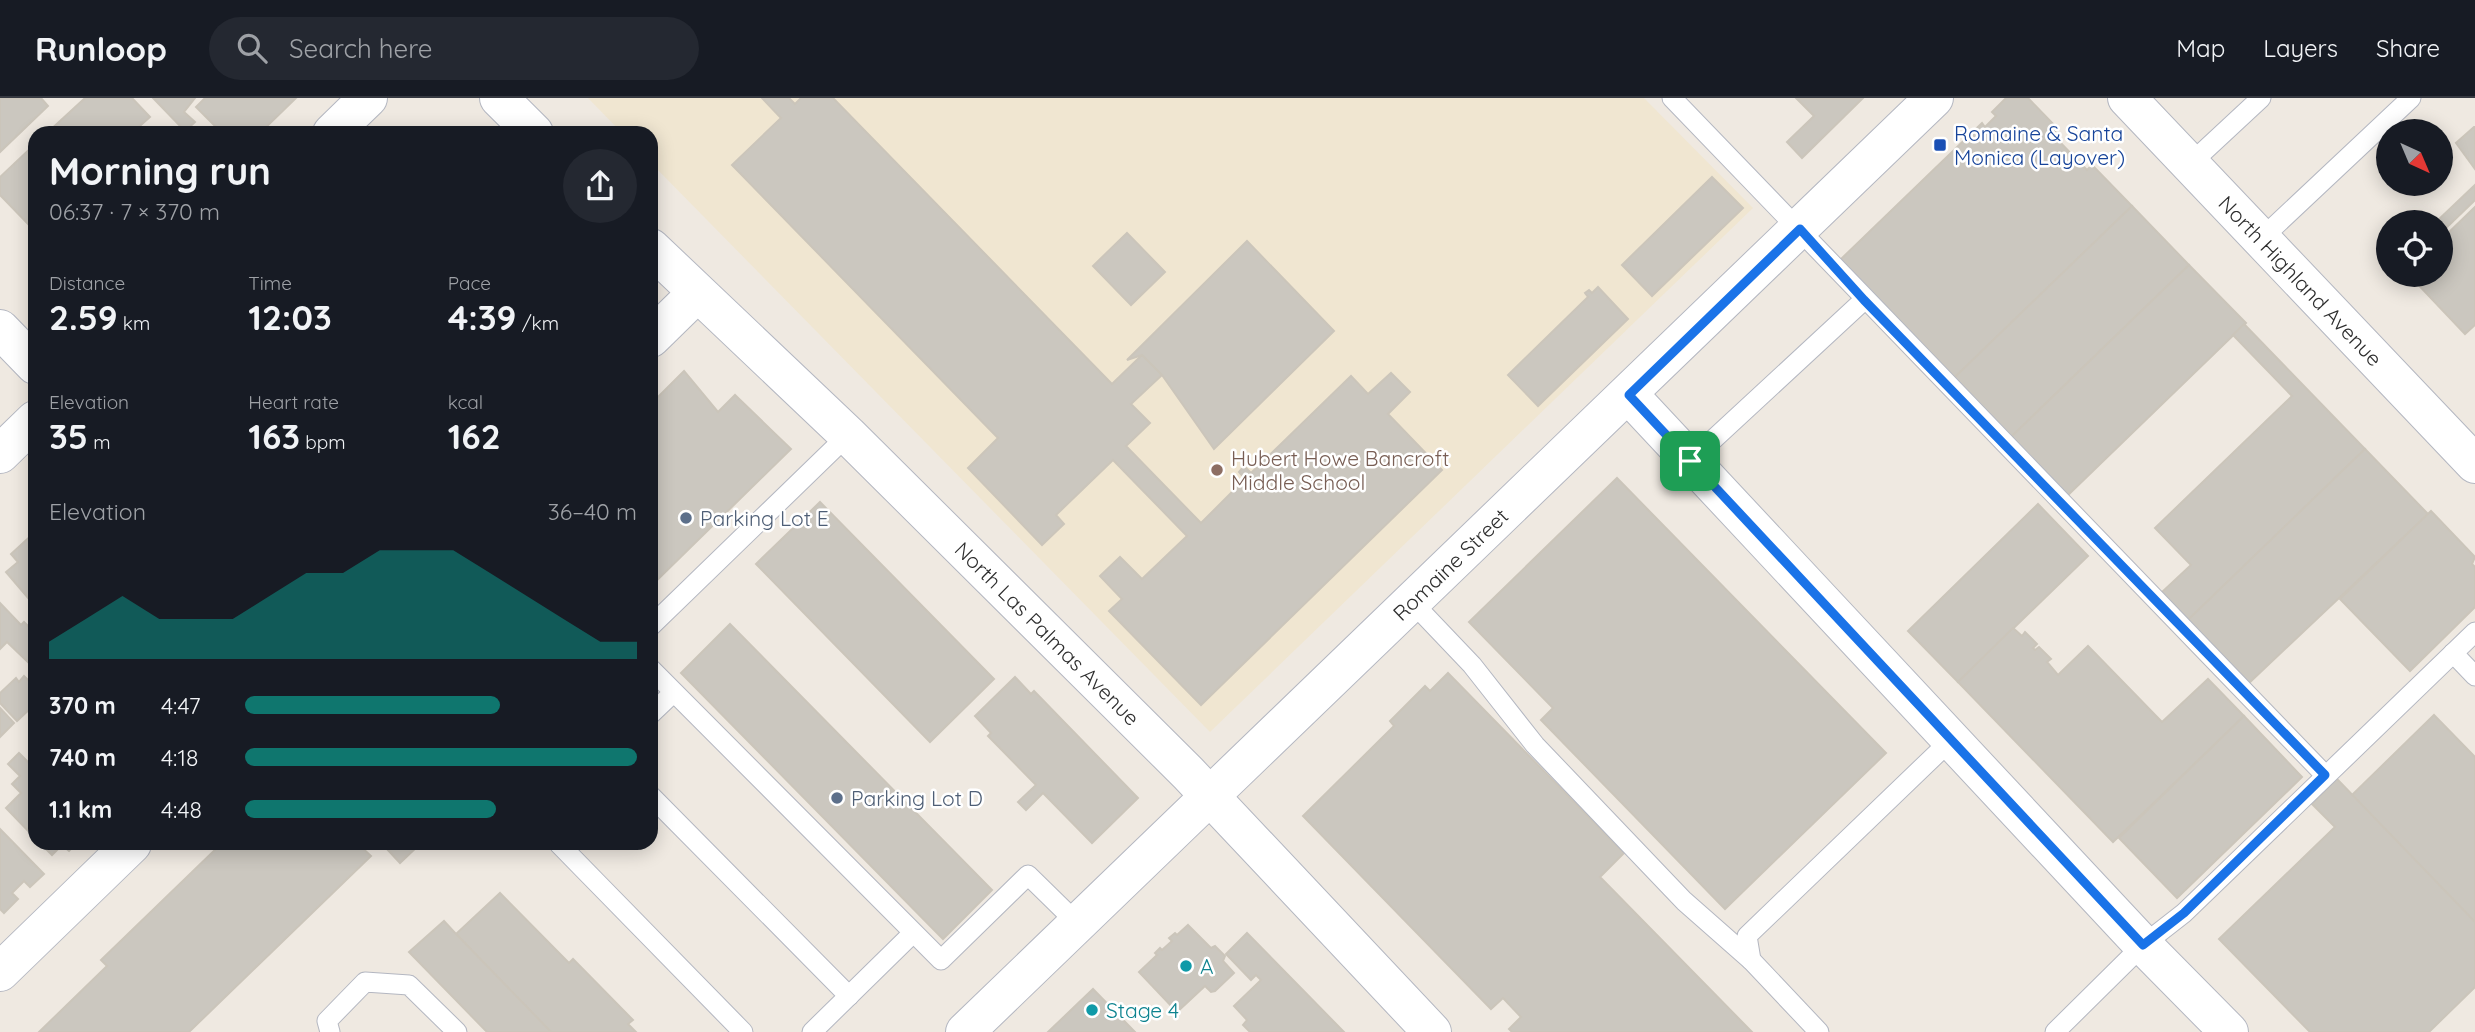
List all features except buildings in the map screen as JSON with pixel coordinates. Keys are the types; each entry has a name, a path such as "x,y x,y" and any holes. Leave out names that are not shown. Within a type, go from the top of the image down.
{"street":[{"path":"339,126 368,98"},
{"path":"499,98 527,126"},
{"name":"Romaine Street","path":"965,1032 1629,395 1934,98"},
{"name":"North Highland Avenue","path":"2127,98 2475,464"},
{"name":"North Las Palmas Avenue","path":"658,255 848,435 1210,796 1432,1032"},
{"path":"658,331 697,293"},
{"path":"0,329 28,358"},
{"path":"1629,395 2143,945 2229,1032"},
{"path":"0,454 28,427"},
{"path":"0,972 126,850"}],"lane":[{"path":"1672,98 2325,775"},
{"path":"2190,164 2262,98"},
{"path":"2261,239 2411,98"},
{"path":"1690,461 1864,300"},
{"path":"658,619 848,435"},
{"path":"1412,602 1472,665 1535,745 1684,901 1751,960 1819,1032"},
{"path":"2054,1032 2143,945 2184,913 2475,632"},
{"path":"2453,653 2475,676"},
{"path":"658,677 941,960 1028,875 1077,923"},
{"path":"658,707 673,693"},
{"path":"1751,960 1747,936 1951,740"},
{"path":"658,803 849,996"},
{"path":"565,850 743,1032"},
{"path":"812,1032 913,933"},
{"path":"330,1032 327,1021 365,982 409,985 457,1032"}],"shaded area":[{"name":"Hubert Howe Bancroft Middle School","path":"588,98 1644,98 1753,208 1210,732 658,170 658,126 615,126"}],"place":[{"name":"Romaine & Santa Monica (Layover)","path":"1940,145"},
{"name":"Hubert Howe Bancroft Middle School","path":"1217,470"},
{"name":"Parking Lot E","path":"686,518"},
{"name":"Parking Lot D","path":"837,798"},
{"name":"A","path":"1186,966"},
{"name":"Stage 4","path":"1092,1010"}],"route":[{"path":"1800,229 1864,300 2325,775 2184,913 2143,945 1690,461 1629,395 1800,229"}]}
